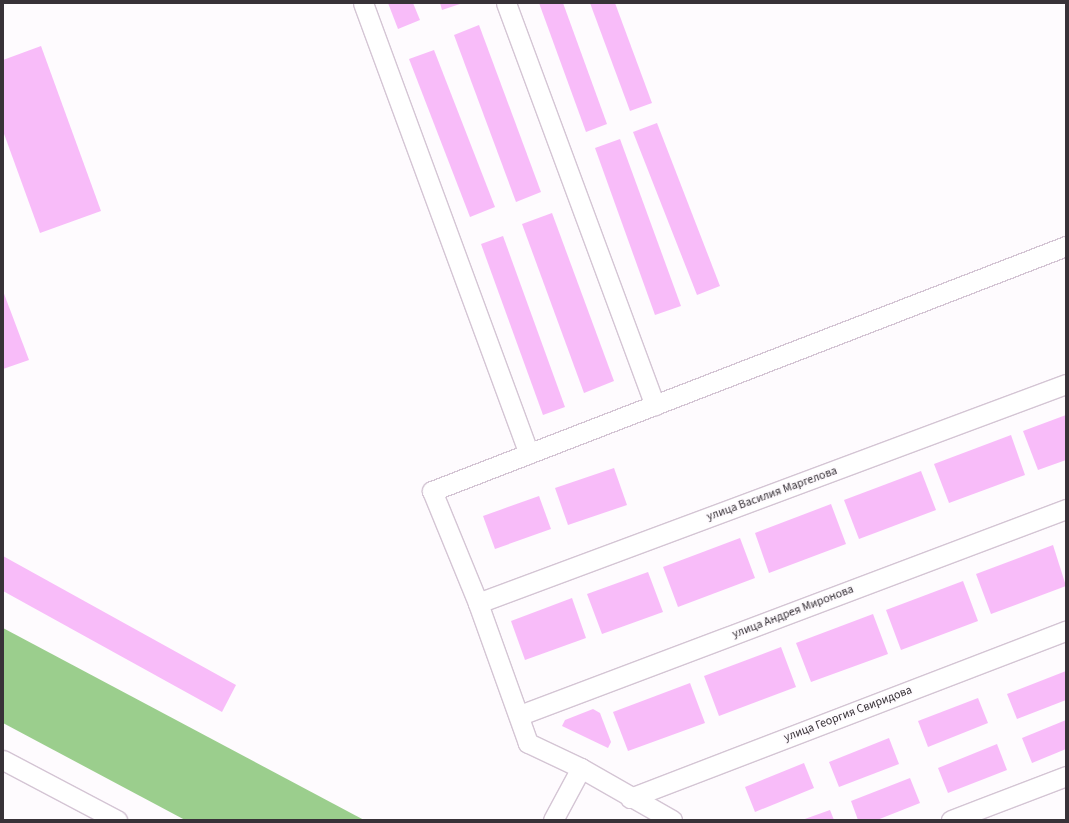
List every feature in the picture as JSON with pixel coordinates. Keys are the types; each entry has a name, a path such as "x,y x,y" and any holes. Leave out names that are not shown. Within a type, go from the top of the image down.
{"street":[{"path":"363,3 529,454"},
{"path":"506,3 655,405"},
{"path":"672,820 630,798 580,768 528,742 520,715 478,603 432,491 1066,246"},
{"name":"улица Василия Маргелова","path":"478,603 1066,384"},
{"name":"улица Андрея Миронова","path":"520,715 1066,509"},
{"name":"улица Георгия Свиридова","path":"630,798 1066,631"},
{"path":"3,760 117,820"},
{"path":"553,820 580,768"},
{"path":"951,820 1066,776"}],"green space":[{"path":"3,628 364,820 185,820 3,723"}],"building":[{"path":"388,3 413,3 420,20 398,29"},
{"path":"440,3 463,3 442,10"},
{"path":"539,3 563,3 607,124 586,132"},
{"path":"590,3 615,3 652,103 630,111"},
{"path":"479,25 541,192 516,202 454,35"},
{"path":"41,46 101,211 40,233 3,131 3,60"},
{"path":"434,50 495,207 470,217 409,59"},
{"path":"657,123 720,286 697,295 633,132"},
{"path":"620,139 681,306 655,315 595,148"},
{"path":"552,213 614,381 584,393 522,224"},
{"path":"503,236 565,407 543,415 481,244"},
{"path":"3,291 29,360 3,369"},
{"path":"1066,415 1066,460 1038,470 1023,431"},
{"path":"1011,435 1025,475 949,503 934,464"},
{"path":"614,468 627,505 568,525 555,488"},
{"path":"921,471 936,510 859,539 844,500"},
{"path":"539,496 551,529 495,549 483,516"},
{"path":"831,504 846,544 769,573 755,533"},
{"path":"740,538 755,578 678,607 663,567"},
{"path":"1053,545 1066,586 991,614 976,574"},
{"path":"3,556 236,685 222,712 3,591"},
{"path":"648,572 663,612 602,634 587,594"},
{"path":"963,581 978,621 901,650 886,610"},
{"path":"572,598 586,638 525,660 511,621"},
{"path":"873,614 888,654 811,682 796,643"},
{"path":"781,647 796,687 719,716 704,676"},
{"path":"1066,671 1066,700 1017,719 1007,694"},
{"path":"690,683 705,723 628,751 613,712"},
{"path":"978,698 988,723 928,747 918,721"},
{"path":"593,709 600,713 611,742 608,748 562,726 565,720"},
{"path":"1066,720 1066,749 1032,763 1022,738"},
{"path":"889,738 899,764 839,787 829,762"},
{"path":"997,744 1007,770 948,793 938,768"},
{"path":"804,763 814,788 755,812 745,787"},
{"path":"910,778 920,803 877,820 858,820 851,801"},
{"path":"830,810 834,820 802,820"}]}
